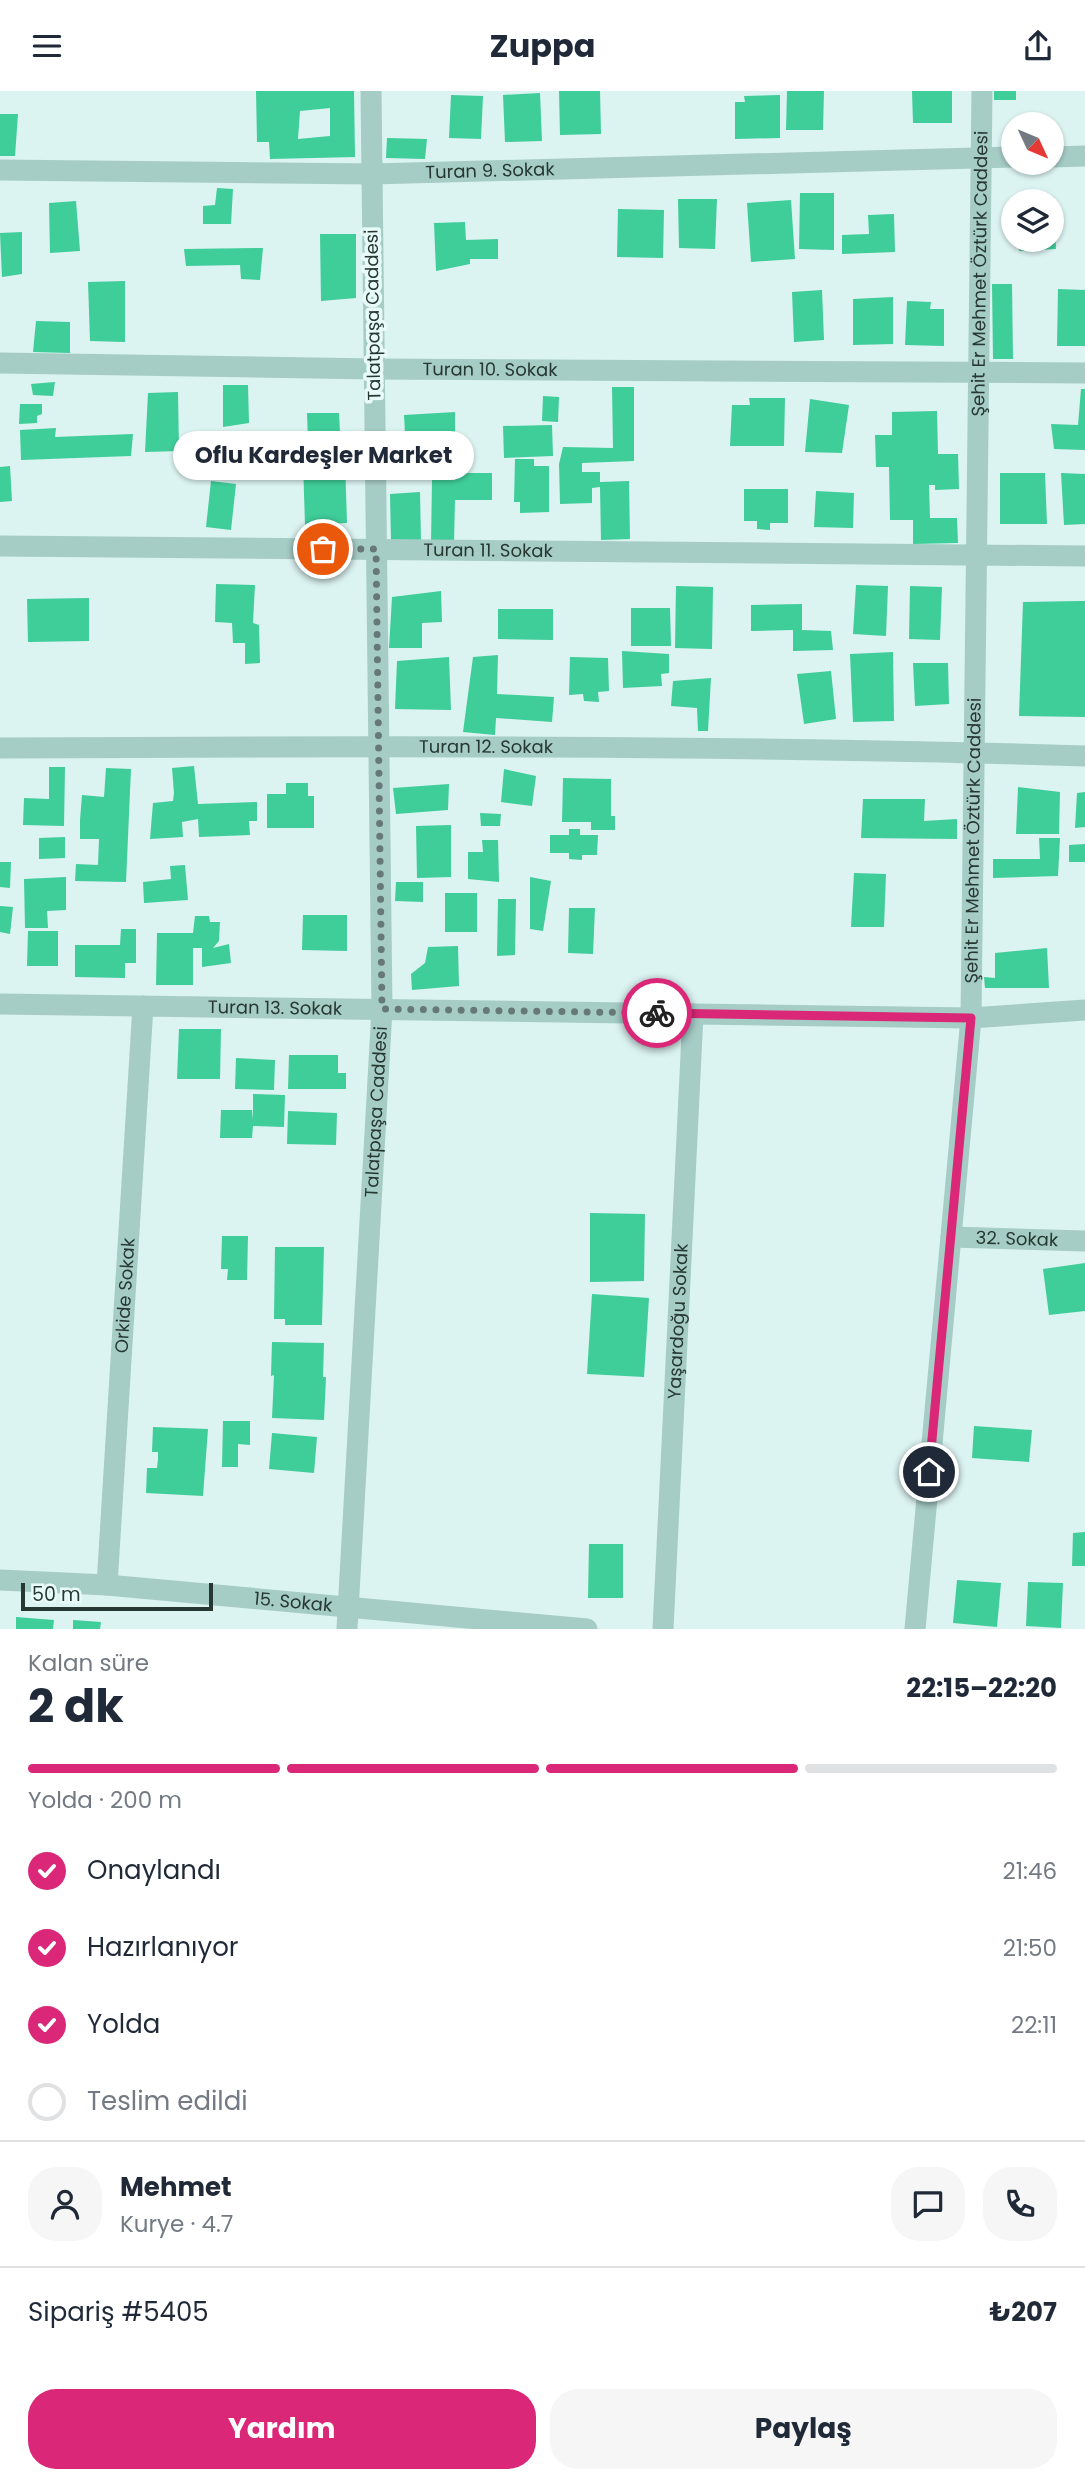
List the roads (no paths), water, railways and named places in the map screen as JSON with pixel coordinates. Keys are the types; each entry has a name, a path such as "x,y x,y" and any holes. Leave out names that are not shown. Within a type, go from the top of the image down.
{"street":[{"name":"Talatpaşa Caddesi","path":"347,1629 382,1009 371,91"},
{"name":"Şehit Er Mehmet Öztürk Caddesi","path":"915,1629 971,1018 982,91"},
{"path":"1064,157 1085,156"},
{"name":"Turan 9. Sokak","path":"0,170 372,174 1001,157"},
{"name":"Turan 10. Sokak","path":"0,363 374,369 1085,373"},
{"name":"Turan 11. Sokak","path":"0,546 1085,556"},
{"name":"Turan 12. Sokak","path":"0,748 379,746 1085,756"},
{"name":"Turan 13. Sokak","path":"0,1004 971,1018 1085,1010"},
{"name":"Orkide Sokak","path":"107,1585 143,1006"},
{"name":"Yaşardoğu Sokak","path":"663,1629 693,1014"},
{"name":"32. Sokak","path":"951,1237 1085,1241"},
{"name":"15. Sokak","path":"0,1580 107,1585 587,1629"}],"place":[{"name":"Oflu Kardeşler Market","path":"323,549"}]}
